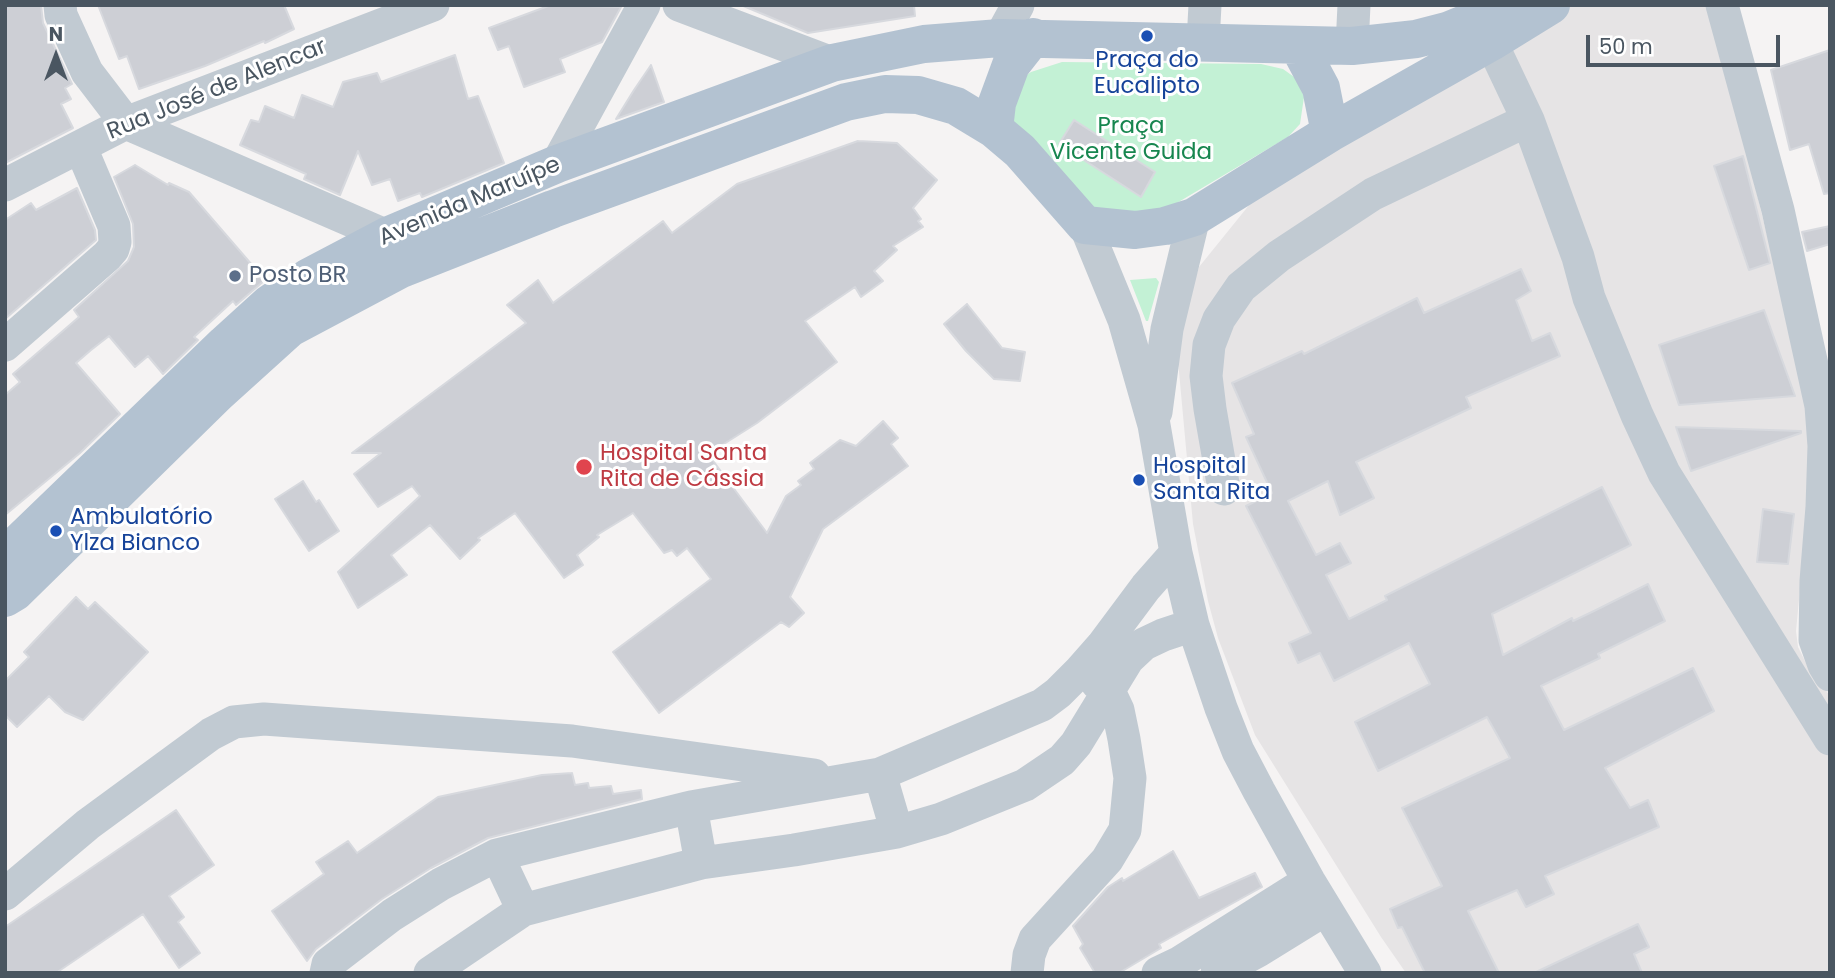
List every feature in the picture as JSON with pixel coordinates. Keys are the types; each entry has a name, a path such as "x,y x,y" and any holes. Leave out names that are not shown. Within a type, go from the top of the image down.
{"main road":[{"path":"1511,5 1447,31 1352,46 1298,46 1204,24 1017,27 1011,65 997,103 994,129 1020,151 1085,225 1135,230 1166,226 1194,217 1331,133 1551,5"},
{"name":"Avenida Maruípe","path":"5,556 145,419 269,304 318,271 387,236 557,164 832,63 1017,27"},
{"path":"1298,46 1321,88 1331,133"},
{"name":"Avenida Maruípe","path":"5,598 15,592 217,394 290,328 401,269 625,181 846,102 885,94 918,95 956,106 994,129"}],"street":[{"path":"60,5 61,15 88,72 126,122 387,236"},
{"name":"Rua José de Alencar","path":"5,185 81,148 126,122 433,5"},
{"path":"557,164 644,5"},
{"path":"679,5 832,63"},
{"path":"1352,46 1354,5"},
{"path":"1722,5 1778,210 1821,407 1824,446 1823,495 1816,581 1815,640 1830,675"},
{"path":"1491,42 1528,120 1561,207 1589,298 1664,473 1830,739"},
{"path":"1224,489 1206,376 1209,345 1220,318 1241,287 1279,256 1373,194 1528,120"},
{"path":"5,345 113,249 114,226 81,148"},
{"path":"1154,425 1167,329 1194,217"},
{"path":"1085,225 1124,320 1154,425 1176,552 1194,625 1221,708 1238,751 1317,895 1365,973"},
{"path":"326,973 328,964 392,915 441,884 497,855 691,807 880,774 1042,705 1069,682 1176,552"},
{"path":"430,973 523,910 701,863 897,832 941,819 1025,785 1062,760 1076,744 1128,659 1144,644 1194,625"},
{"path":"1069,682 1109,691"},
{"path":"1069,682 1089,725"},
{"path":"1027,973 1029,955 1035,939 1107,860 1125,830 1130,778 1118,710 1109,691"},
{"path":"5,894 87,825 211,734 234,722 264,719 572,741 841,779"},
{"path":"880,774 897,832"},
{"path":"691,807 701,863"},
{"path":"497,855 523,910"},
{"path":"1158,973 1317,895"},
{"path":"1217,973 1258,951 1317,895"}],"shaded area":[{"path":"1560,5 1710,5 1810,408 1814,442 1796,631 1798,647 1807,665 1830,696 1830,973 1406,973 1255,735 1218,638 1193,524 1176,339 1199,267 1254,199"}],"green space":[{"name":"Praça Vicente Guida","path":"1062,62 1261,64 1283,69 1297,79 1304,97 1300,124 1288,137 1147,218 1096,211 1014,141 1014,84 1031,72"},
{"path":"1156,278 1159,282 1146,321 1130,280"}],"building":[{"path":"5,5 41,5 43,23 72,84 65,88 71,99 61,104 73,128 5,163"},
{"path":"98,5 284,5 294,29 265,43 264,41 205,66 139,89 127,56 119,59"},
{"path":"551,5 621,7 602,42 560,59 565,72 524,87 509,46 498,50 489,28"},
{"path":"741,5 914,5 915,16 808,33"},
{"path":"1830,50 1830,193 1824,194 1809,144 1790,150 1771,70"},
{"path":"455,55 468,99 478,96 504,163 422,197 420,193 398,201 390,179 372,185 358,151 340,195 304,179 306,174 240,145 251,120 259,122 265,106 294,118 302,95 333,107 343,82 377,73 381,82"},
{"path":"651,65 664,102 616,119 634,90"},
{"path":"1074,120 1155,172 1141,197 1059,144"},
{"name":"Hospital Santa Rita de Cássia","path":"858,141 897,143 937,180 913,208 923,227 893,246 897,250 874,271 883,281 861,297 855,287 805,321 837,362 757,423 708,454 767,533 786,496 801,485 798,481 814,469 810,463 840,440 856,446 883,421 898,438 891,444 908,466 823,529 790,597 804,613 789,627 781,622 659,713 613,652 711,579 687,548 677,556 672,550 664,553 633,513 597,535 599,537 577,555 583,565 564,578 515,513 478,538 480,540 460,559 430,525 391,555 407,575 358,608 338,572 420,496 412,486 378,507 354,474 381,453 352,453 526,323 507,305 538,280 553,303 663,221 672,233 737,184"},
{"path":"1743,156 1770,263 1749,270 1714,166"},
{"path":"135,165 168,185 169,183 189,192 265,280 236,305 233,301 194,337 198,340 163,374 148,356 135,367 109,336 76,363 120,414 80,453 5,515 5,395 20,382 13,374 79,317 74,310 128,261 134,247 133,224 114,177"},
{"path":"77,188 95,230 96,240 5,319 5,220 31,203 36,210"},
{"path":"1830,226 1830,244 1807,251 1802,232"},
{"path":"1521,269 1531,291 1516,300 1532,341 1550,333 1560,356 1466,397 1471,408 1356,462 1374,498 1340,515 1328,481 1288,501 1316,555 1340,543 1351,563 1326,575 1349,619 1387,600 1385,596 1602,487 1631,545 1492,614 1503,655 1572,618 1573,621 1648,584 1665,621 1598,654 1600,658 1541,686 1564,730 1693,668 1714,711 1605,768 1630,808 1648,800 1659,827 1545,876 1554,894 1526,907 1517,890 1468,911 1499,973 1425,973 1390,909 1442,886 1402,808 1510,758 1487,717 1378,771 1355,722 1430,684 1409,643 1334,681 1320,653 1298,663 1289,643 1311,633 1246,506 1272,493 1246,437 1254,434 1232,383 1302,351 1304,354 1417,298 1424,313"},
{"path":"967,304 1002,348 1025,352 1020,381 994,379 944,324"},
{"path":"1764,310 1795,396 1679,405 1659,345"},
{"path":"1676,427 1801,431 1801,433 1691,471"},
{"path":"303,481 339,531 309,551 275,499"},
{"path":"1763,509 1794,514 1788,564 1757,562"},
{"path":"76,597 88,609 95,602 148,652 83,720 65,712 49,696 17,727 5,715 5,681 29,657 24,652"},
{"path":"572,773 575,785 588,783 589,788 611,786 613,794 641,790 642,799 488,838 431,868 382,899 316,949 307,961 272,911 324,874 316,862 348,841 357,853 438,797 542,775"},
{"path":"176,810 214,865 169,896 184,917 178,922 200,953 179,968 143,914 56,973 5,973 5,927"},
{"path":"1173,851 1199,898 1255,873 1262,887 1159,944 1161,948 1119,973 1095,973 1080,948 1083,944 1073,926 1108,887"},
{"path":"1638,924 1649,947 1634,954 1642,973 1534,973"}],"place":[{"name":"Praça do Eucalipto","path":"1147,36"},
{"name":"Posto BR","path":"235,276"},
{"name":"Hospital Santa Rita de Cássia","path":"584,467"},
{"name":"Hospital Santa Rita","path":"1139,480"},
{"name":"Ambulatório Ylza Bianco","path":"56,531"}]}
